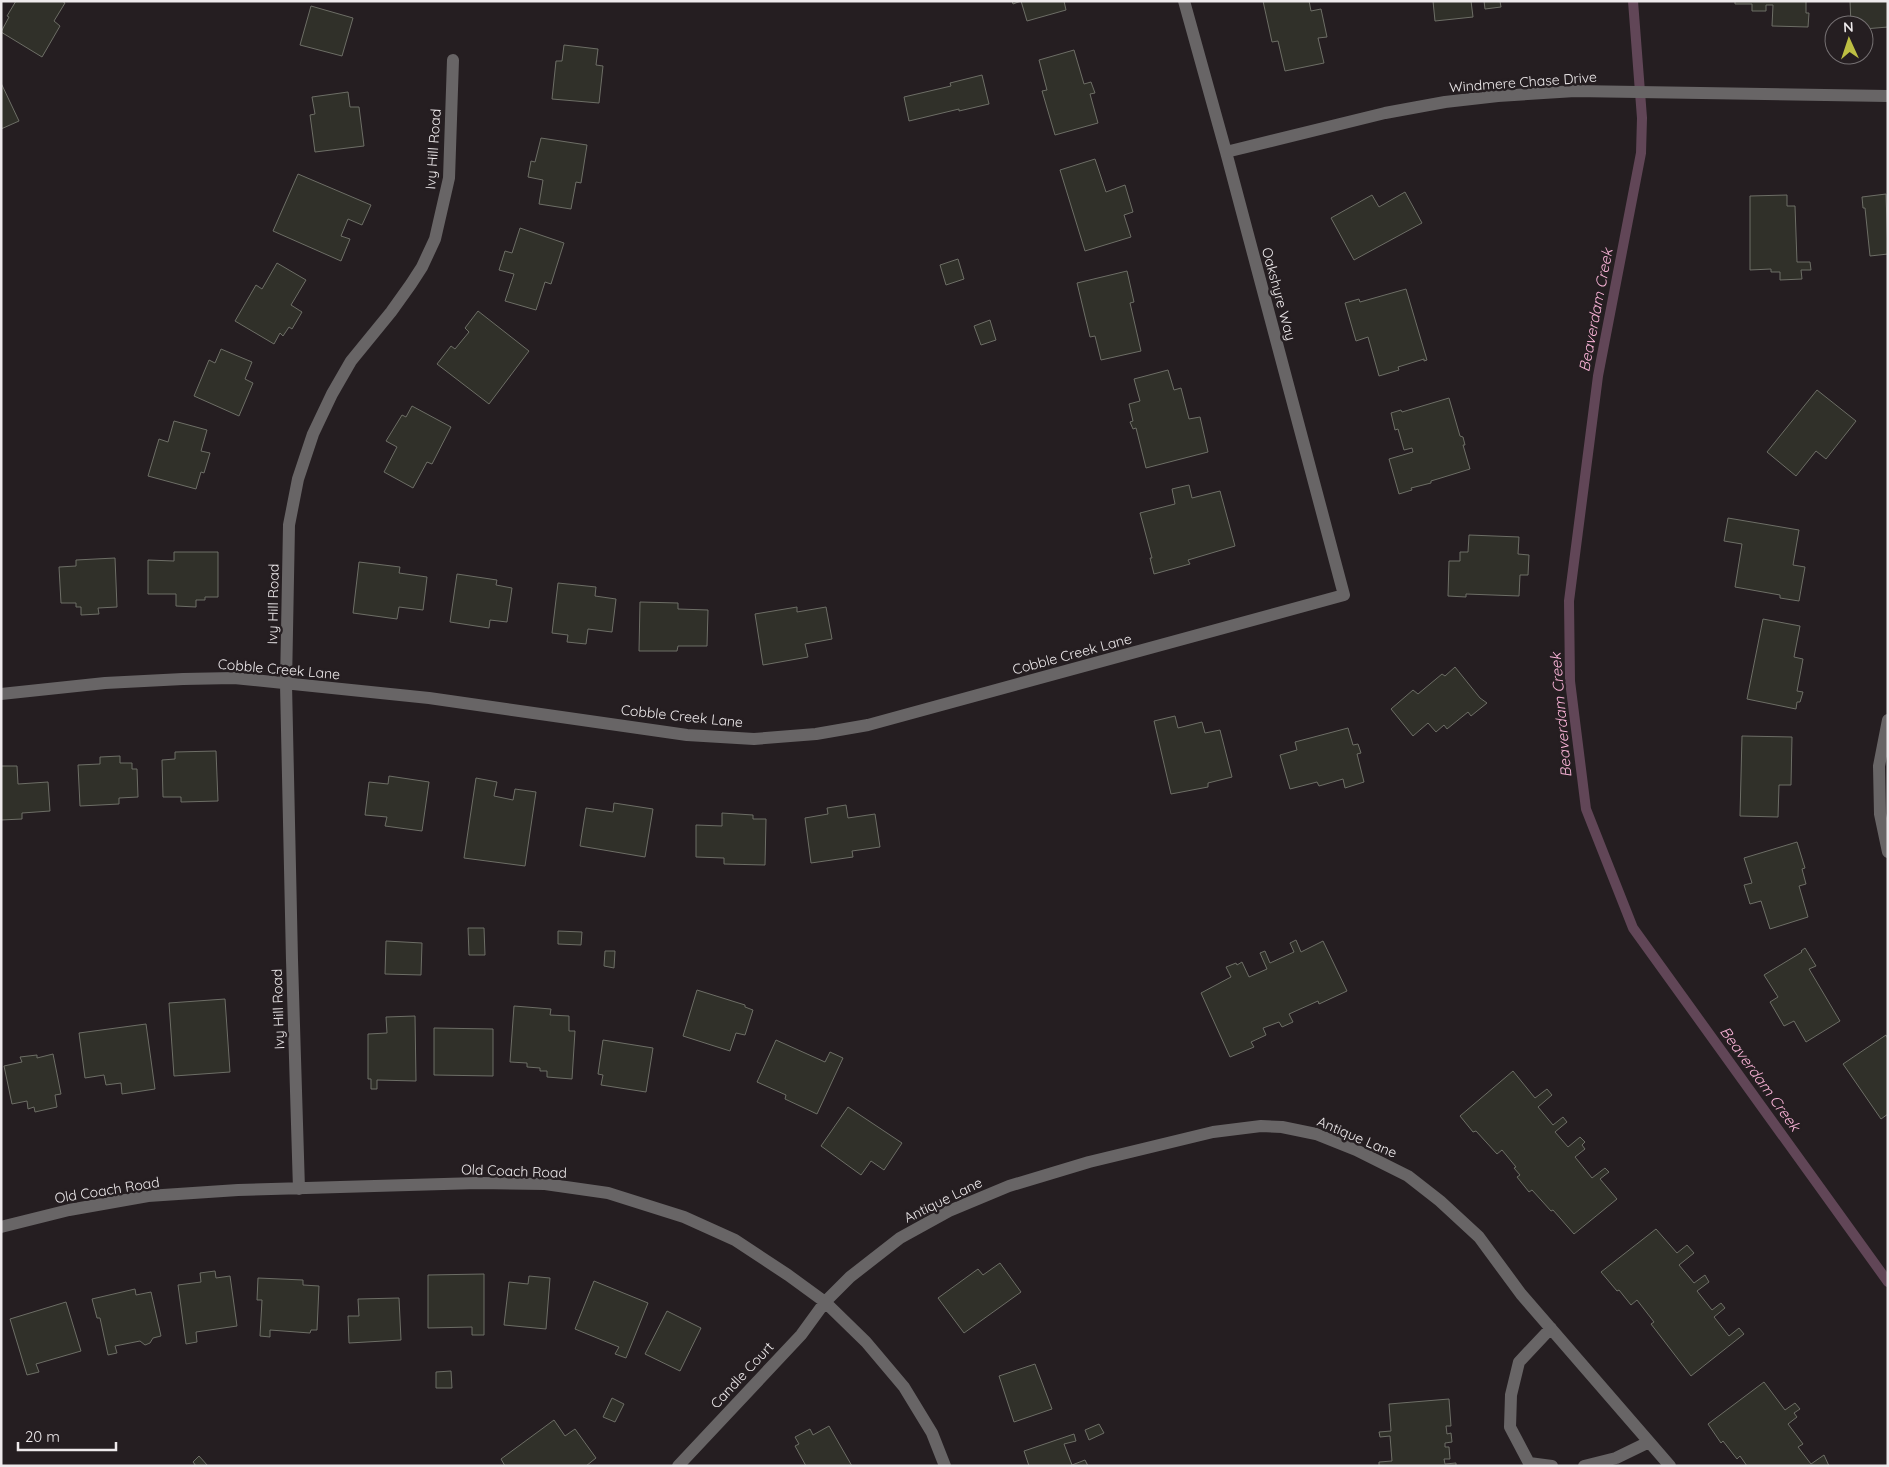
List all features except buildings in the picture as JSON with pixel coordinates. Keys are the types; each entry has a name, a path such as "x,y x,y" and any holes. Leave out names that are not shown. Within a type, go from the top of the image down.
{"street":[{"name":"Oakshyre Way","path":"1184,1 1344,595"},
{"name":"Ivy Hill Road","path":"299,1189 286,684 289,525 298,479 313,434 332,394 351,361 411,284 435,239 449,178 454,60"},
{"name":"Windmere Chase Drive","path":"1226,152 1385,112 1498,96 1576,91 1888,96"},
{"name":"Cobble Creek Lane","path":"1,694 105,683 234,678 429,698 687,735 754,739 816,734 868,725 1344,595"},
{"path":"1888,720 1879,766 1880,814 1888,852"},
{"name":"Antique Lane","path":"825,1302 850,1277 900,1238 949,1211 1009,1186 1089,1162 1213,1132 1261,1126 1282,1127 1316,1134 1356,1150 1408,1176 1440,1201 1479,1237 1522,1294 1670,1466"},
{"name":"Old Coach Road","path":"1,1227 70,1210 148,1196 238,1190 478,1183 545,1184 608,1193 684,1217 735,1240 825,1302 866,1342 904,1387 932,1433 946,1466"},
{"name":"Candle Court","path":"678,1466 801,1335 825,1302"},
{"path":"1551,1328 1519,1362 1511,1395 1510,1426 1529,1463 1552,1466"},
{"path":"1584,1466 1616,1458 1649,1442"}],"waterway":[{"name":"Beaverdam Creek","path":"1633,1 1642,118 1641,153 1598,376 1569,601 1570,681 1586,809 1633,928 1888,1282"}]}
